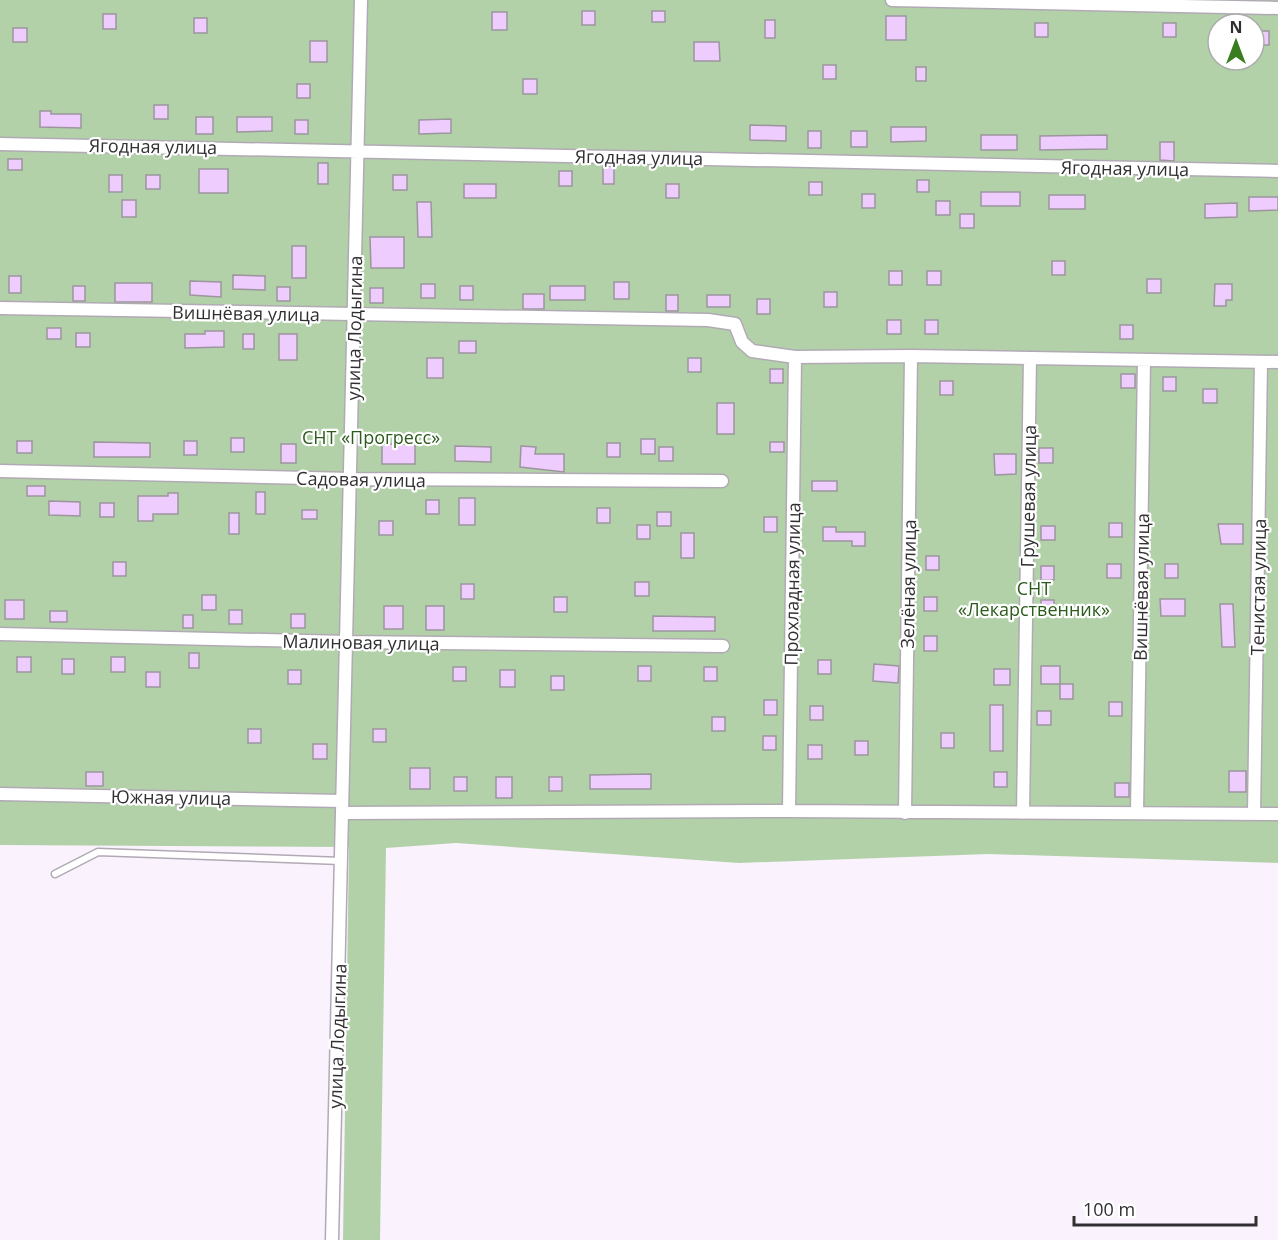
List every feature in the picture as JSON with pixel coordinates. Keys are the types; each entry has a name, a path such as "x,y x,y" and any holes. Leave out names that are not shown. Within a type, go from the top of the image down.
{"street":[{"name":"улица Лодыгина","path":"332,1240 341,832 348,642 361,0"},
{"path":"892,0 1278,8"},
{"name":"Ягодная улица","path":"0,144 1278,171"},
{"name":"Вишнёвая улица","path":"0,308 708,320 735,324 742,342 752,351 795,357 911,356 1278,362"},
{"name":"Зелёная улица","path":"905,813 911,356"},
{"name":"Прохладная улица","path":"789,811 795,357"},
{"name":"Грушевая улица","path":"1023,813 1030,358"},
{"name":"Вишнёвая улица","path":"1137,813 1144,361"},
{"name":"Тенистая улица","path":"1254,813 1261,362"},
{"name":"Садовая улица","path":"0,471 351,479 722,481"},
{"name":"Малиновая улица","path":"0,634 348,642 723,645"},
{"name":"Южная улица","path":"0,794 342,807 1278,814"}],"lane":[{"path":"55,874 98,852 341,861"}],"green space":[{"name":"СНТ «Прогресс»","path":"0,0 1278,0 1278,863 989,854 739,863 456,843 386,848 380,1240 343,1240 349,847 0,845"}],"building":[{"path":"582,11 595,11 595,25 582,25"},
{"path":"652,11 665,11 665,22 652,22"},
{"path":"492,12 507,12 507,30 492,30"},
{"path":"103,14 116,14 116,29 103,29"},
{"path":"886,16 906,16 906,40 886,40"},
{"path":"194,18 207,18 207,33 194,33"},
{"path":"765,20 775,20 775,38 765,38"},
{"path":"1035,23 1048,23 1048,37 1035,37"},
{"path":"1163,23 1176,23 1176,37 1163,37"},
{"path":"13,28 27,28 27,42 13,42"},
{"path":"1266,31 1269,31 1269,45 1266,45"},
{"path":"310,41 327,41 327,62 310,62"},
{"path":"694,42 719,42 720,61 694,61"},
{"path":"823,65 836,65 836,79 823,79"},
{"path":"916,67 926,67 926,81 916,81"},
{"path":"523,79 537,79 537,94 523,94"},
{"path":"297,84 310,84 310,98 297,98"},
{"path":"154,105 168,105 168,119 154,119"},
{"path":"40,111 51,111 51,114 81,114 81,128 40,127"},
{"path":"196,117 213,117 213,134 196,134"},
{"path":"237,117 272,117 272,131 237,132"},
{"path":"451,119 451,133 419,134 419,120"},
{"path":"295,120 308,120 308,134 295,134"},
{"path":"750,125 786,126 786,141 750,140"},
{"path":"891,127 926,127 926,141 891,142"},
{"path":"808,131 821,131 821,148 808,148"},
{"path":"851,131 867,131 867,147 851,147"},
{"path":"981,135 1017,135 1017,150 981,150"},
{"path":"1107,135 1107,149 1040,150 1040,136"},
{"path":"1160,142 1174,142 1174,161 1160,160"},
{"path":"8,159 22,159 22,170 8,170"},
{"path":"318,163 328,163 328,184 318,184"},
{"path":"603,166 614,166 614,184 603,184"},
{"path":"199,169 228,169 228,193 199,193"},
{"path":"559,171 572,171 572,186 559,186"},
{"path":"109,175 122,175 122,192 109,192"},
{"path":"146,175 160,175 160,189 146,189"},
{"path":"393,175 407,175 407,190 393,190"},
{"path":"917,180 929,180 929,192 917,192"},
{"path":"809,182 822,182 822,195 809,195"},
{"path":"464,184 496,184 496,198 464,198"},
{"path":"666,184 679,184 679,198 666,198"},
{"path":"981,192 1020,192 1020,206 981,206"},
{"path":"862,194 875,194 875,208 862,208"},
{"path":"1049,195 1085,195 1085,209 1049,209"},
{"path":"1249,197 1278,197 1278,210 1249,211"},
{"path":"122,200 136,200 136,217 122,217"},
{"path":"936,201 950,201 950,215 936,215"},
{"path":"417,202 431,202 432,237 418,237"},
{"path":"1237,203 1237,217 1205,218 1205,204"},
{"path":"960,214 974,214 974,228 960,228"},
{"path":"370,237 404,237 404,268 371,268"},
{"path":"292,246 306,246 306,278 292,278"},
{"path":"1052,261 1065,261 1065,275 1052,275"},
{"path":"889,271 902,271 902,285 889,285"},
{"path":"927,271 941,271 941,285 927,285"},
{"path":"233,275 265,276 265,290 233,289"},
{"path":"9,276 21,276 21,293 9,293"},
{"path":"1147,279 1161,279 1161,293 1147,293"},
{"path":"190,281 221,282 221,297 190,295"},
{"path":"614,282 629,282 629,299 614,299"},
{"path":"115,283 152,283 152,302 115,302"},
{"path":"421,284 435,284 435,298 421,298"},
{"path":"1215,284 1232,284 1232,300 1226,300 1226,306 1214,306"},
{"path":"73,286 85,286 85,301 73,301"},
{"path":"460,286 473,286 473,300 460,300"},
{"path":"550,286 585,286 585,300 550,300"},
{"path":"277,287 290,287 290,301 277,301"},
{"path":"370,288 383,288 383,303 370,303"},
{"path":"824,292 837,292 837,307 824,307"},
{"path":"523,294 544,294 544,309 523,309"},
{"path":"666,295 678,295 678,311 666,311"},
{"path":"707,295 730,295 730,307 707,307"},
{"path":"757,299 770,299 770,314 757,314"},
{"path":"887,320 901,320 901,334 887,334"},
{"path":"925,320 938,320 938,334 925,334"},
{"path":"1120,325 1133,325 1133,339 1120,339"},
{"path":"47,328 61,328 61,339 47,339"},
{"path":"205,331 224,331 224,347 185,348 185,334 205,334"},
{"path":"76,333 90,333 90,347 76,347"},
{"path":"243,334 254,334 254,349 243,349"},
{"path":"279,334 297,334 297,360 279,360"},
{"path":"459,341 476,341 476,353 459,353"},
{"path":"427,358 443,358 443,378 427,378"},
{"path":"688,358 701,358 701,372 688,372"},
{"path":"770,369 783,369 783,383 770,383"},
{"path":"1121,374 1135,374 1135,388 1121,388"},
{"path":"1163,377 1176,377 1176,391 1163,391"},
{"path":"940,381 953,381 953,395 940,395"},
{"path":"1203,389 1217,389 1217,403 1203,403"},
{"path":"717,403 734,403 734,434 717,434"},
{"path":"231,438 244,438 244,452 231,452"},
{"path":"641,439 655,439 655,454 641,454"},
{"path":"17,441 32,441 32,453 17,453"},
{"path":"184,441 197,441 197,455 184,455"},
{"path":"94,442 150,443 150,457 94,457"},
{"path":"770,442 784,442 784,452 770,452"},
{"path":"607,443 620,443 620,457 607,457"},
{"path":"281,444 296,444 296,463 281,463"},
{"path":"382,444 415,444 415,464 382,464"},
{"path":"455,446 491,447 491,462 455,461"},
{"path":"521,446 536,447 535,454 564,454 564,472 520,467"},
{"path":"659,447 673,447 673,461 659,461"},
{"path":"1039,448 1053,448 1053,463 1039,463"},
{"path":"994,454 1016,454 1016,474 995,475"},
{"path":"812,481 837,481 837,491 812,491"},
{"path":"27,486 45,486 45,496 27,496"},
{"path":"256,492 265,492 265,514 256,514"},
{"path":"168,493 178,493 178,514 153,514 153,521 138,521 138,496 168,496"},
{"path":"459,498 475,498 475,525 459,525"},
{"path":"426,500 439,500 439,514 426,514"},
{"path":"49,501 80,502 80,516 49,515"},
{"path":"100,503 114,503 114,517 100,517"},
{"path":"597,508 610,508 610,523 597,523"},
{"path":"302,510 317,510 317,519 302,519"},
{"path":"657,512 671,512 671,526 657,526"},
{"path":"229,513 239,513 239,534 229,534"},
{"path":"764,517 777,517 777,532 764,532"},
{"path":"379,521 393,521 393,535 379,535"},
{"path":"1109,523 1122,523 1122,537 1109,537"},
{"path":"1218,524 1243,524 1243,544 1221,544"},
{"path":"637,525 650,525 650,539 637,539"},
{"path":"1041,526 1055,526 1055,540 1041,540"},
{"path":"823,527 836,527 836,532 865,532 865,546 852,546 852,541 823,541"},
{"path":"681,533 694,533 694,558 681,558"},
{"path":"926,556 939,556 939,570 926,570"},
{"path":"113,562 126,562 126,576 113,576"},
{"path":"1107,564 1121,564 1121,578 1107,578"},
{"path":"1165,564 1178,564 1178,578 1165,578"},
{"path":"1041,566 1054,566 1054,580 1041,580"},
{"path":"635,582 649,582 649,596 635,596"},
{"path":"461,584 474,584 474,599 461,599"},
{"path":"202,595 216,595 216,610 202,610"},
{"path":"554,597 567,597 567,612 554,612"},
{"path":"924,597 937,597 937,611 924,611"},
{"path":"1160,599 1185,599 1185,616 1161,616"},
{"path":"5,600 24,600 24,619 5,619"},
{"path":"1041,600 1054,600 1054,614 1041,614"},
{"path":"1220,604 1233,604 1235,647 1222,647"},
{"path":"384,606 403,606 403,629 384,629"},
{"path":"426,606 444,606 444,630 426,630"},
{"path":"229,610 242,610 242,624 229,624"},
{"path":"50,611 67,611 67,622 50,622"},
{"path":"291,614 305,614 305,628 291,628"},
{"path":"183,615 193,615 193,628 183,628"},
{"path":"653,616 715,617 715,631 653,631"},
{"path":"924,636 937,636 937,651 924,651"},
{"path":"189,653 199,653 199,668 189,668"},
{"path":"17,657 31,657 31,672 17,672"},
{"path":"111,657 125,657 125,672 111,672"},
{"path":"62,659 74,659 74,674 62,674"},
{"path":"818,660 831,660 831,674 818,674"},
{"path":"874,664 899,666 898,683 873,681"},
{"path":"638,666 651,666 651,681 638,681"},
{"path":"1041,666 1060,666 1060,684 1041,684"},
{"path":"453,667 466,667 466,681 453,681"},
{"path":"704,667 717,667 717,681 704,681"},
{"path":"994,669 1010,669 1010,685 994,685"},
{"path":"288,670 301,670 301,684 288,684"},
{"path":"500,670 515,670 515,687 500,687"},
{"path":"146,672 160,672 160,687 146,687"},
{"path":"551,676 564,676 564,690 551,690"},
{"path":"1060,684 1073,684 1073,699 1060,699"},
{"path":"764,700 777,700 777,715 764,715"},
{"path":"1109,702 1122,702 1122,716 1109,716"},
{"path":"990,705 1003,705 1003,751 990,751"},
{"path":"810,706 823,706 823,720 810,720"},
{"path":"1037,711 1051,711 1051,725 1037,725"},
{"path":"712,717 725,717 725,731 712,731"},
{"path":"248,729 261,729 261,743 248,743"},
{"path":"373,729 386,729 386,742 373,742"},
{"path":"941,733 954,733 954,748 941,748"},
{"path":"763,736 776,736 776,750 763,750"},
{"path":"855,741 868,741 868,755 855,755"},
{"path":"313,744 327,744 327,759 313,759"},
{"path":"808,745 822,745 822,759 808,759"},
{"path":"410,768 430,768 430,789 410,789"},
{"path":"1229,771 1246,771 1246,792 1229,792"},
{"path":"86,772 103,772 103,786 86,786"},
{"path":"994,772 1007,772 1007,787 994,787"},
{"path":"651,774 651,789 590,789 590,775"},
{"path":"454,777 467,777 467,791 454,791"},
{"path":"496,777 512,777 512,798 496,798"},
{"path":"549,777 562,777 562,791 549,791"},
{"path":"1115,783 1129,783 1129,797 1115,797"}],"park label":[{"name":"СНТ «Лекарственник»","path":"1034,598"}]}
